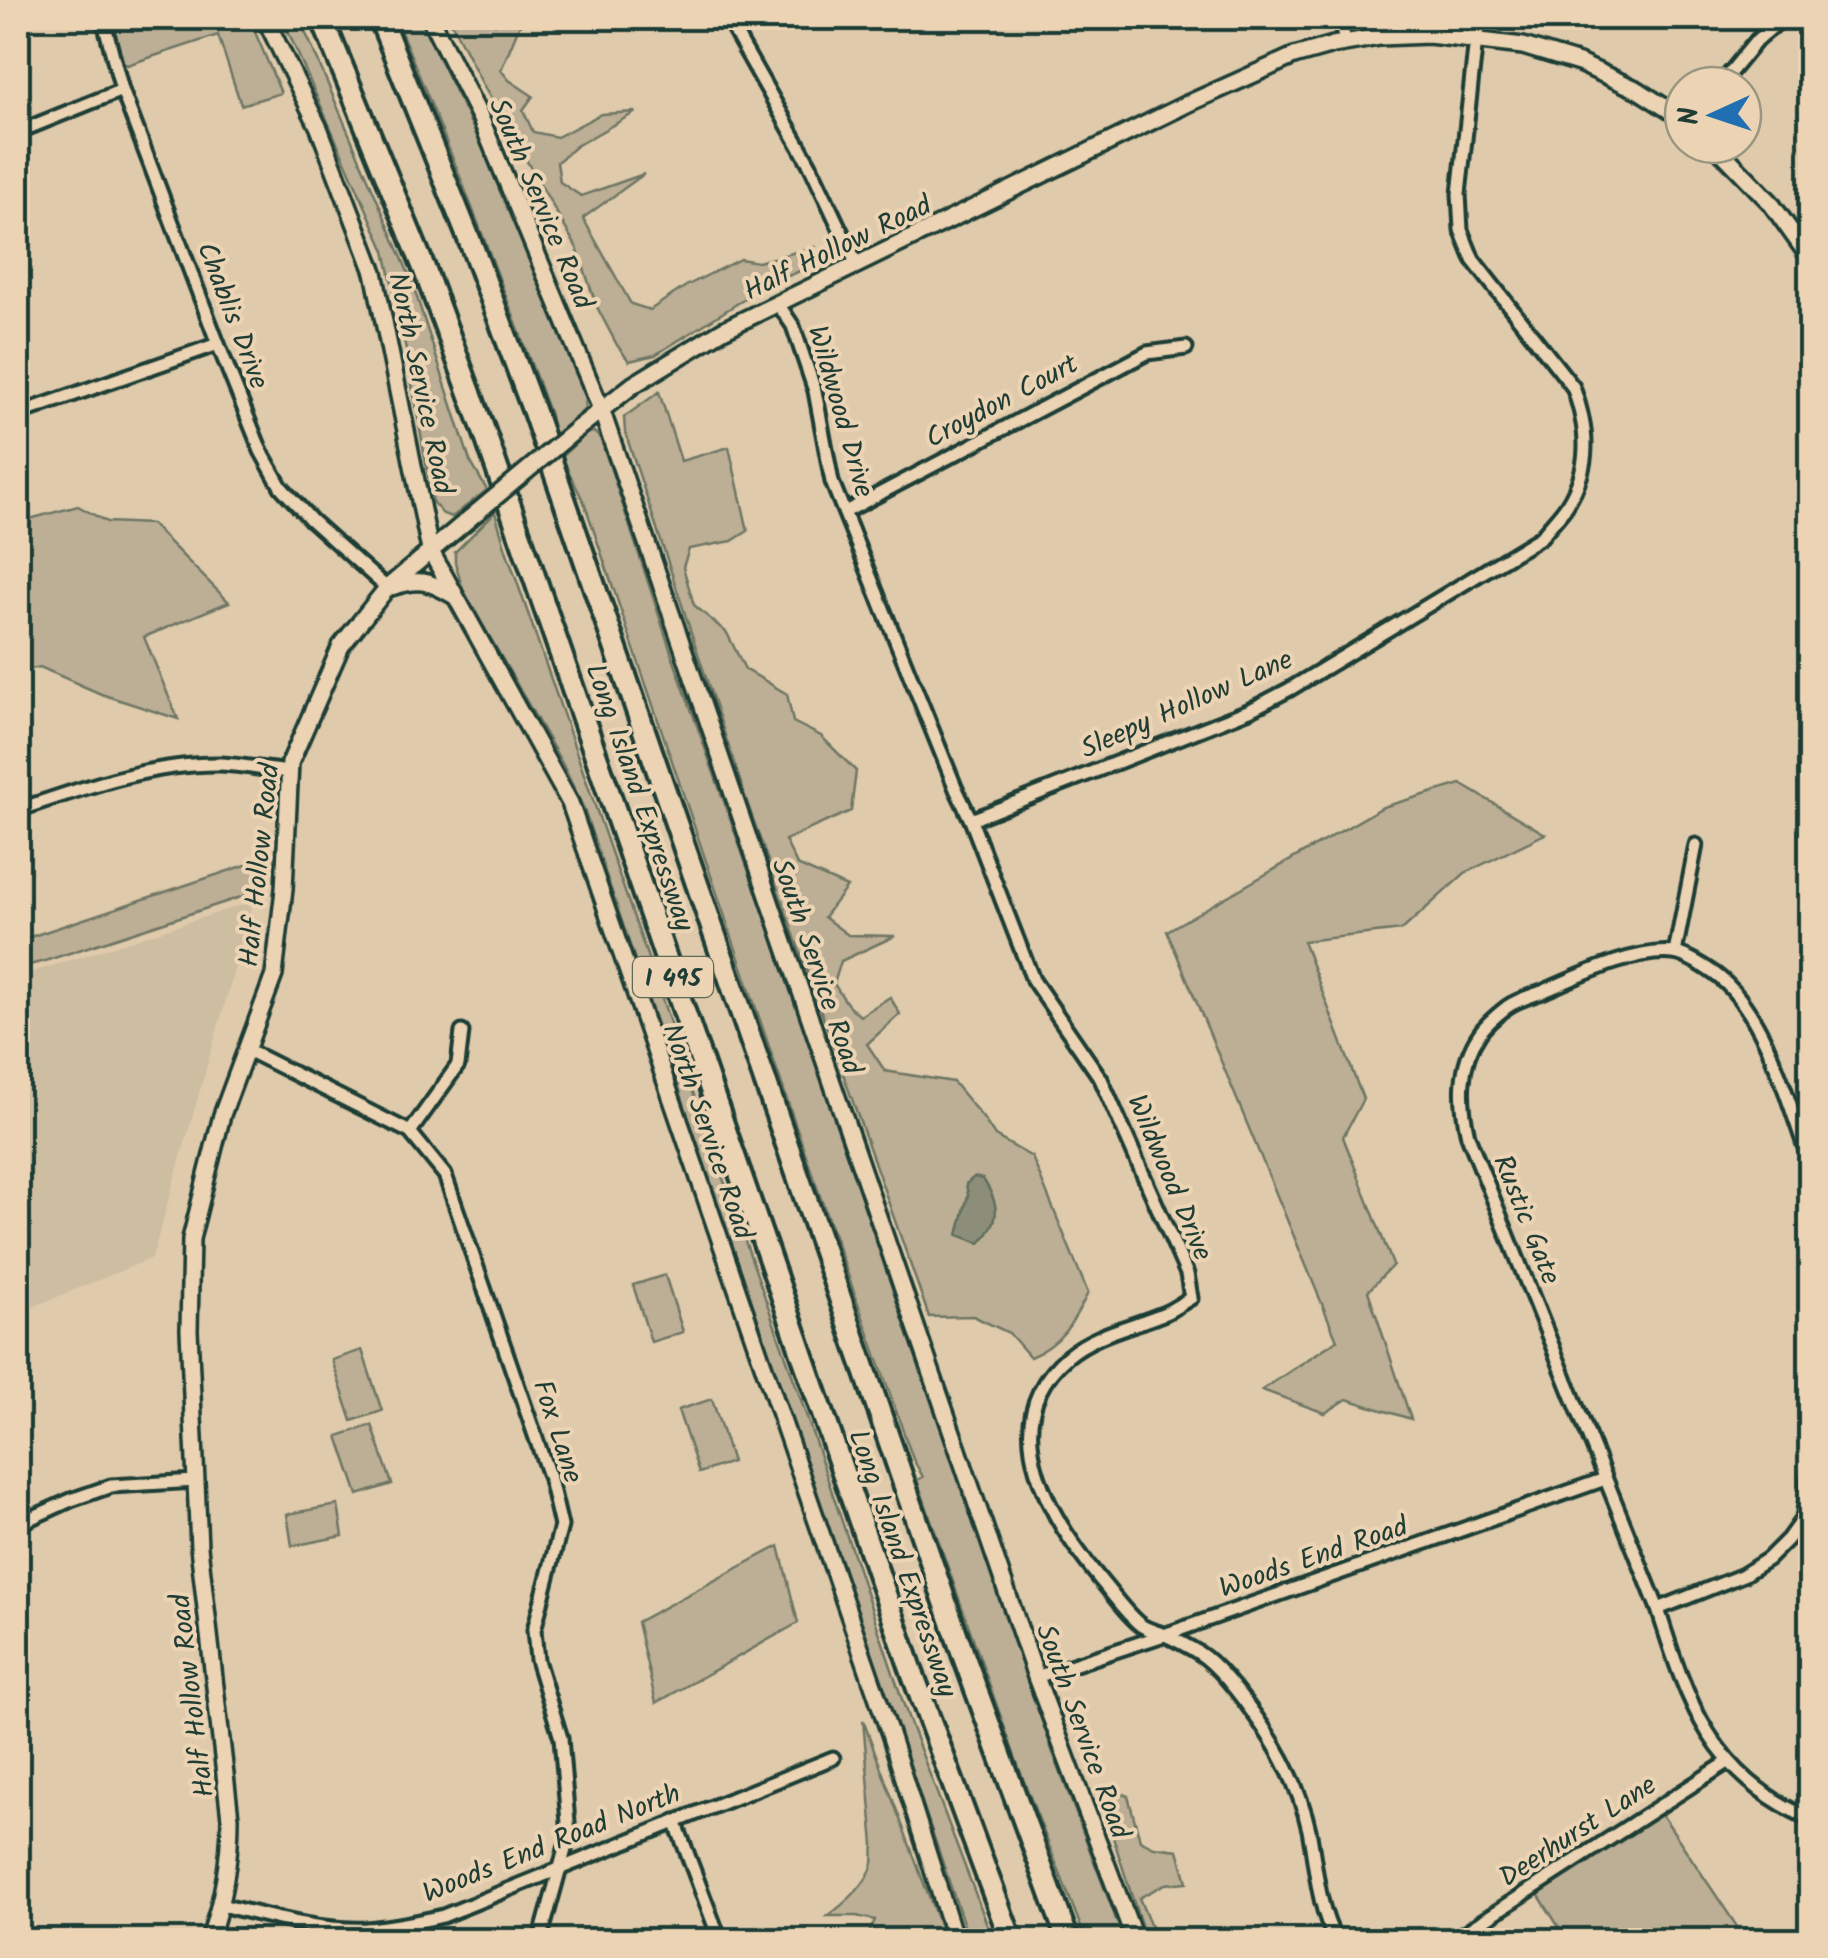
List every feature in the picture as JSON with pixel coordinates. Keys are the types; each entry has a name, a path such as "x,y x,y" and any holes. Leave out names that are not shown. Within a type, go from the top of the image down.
{"highway":[{"name":"Long Island Expressway","path":"322,18 424,268 491,449 920,1692 1011,1940"},
{"name":"Long Island Expressway","path":"380,18 473,248 541,431 964,1658 1068,1940"}],"main road":[{"name":"North Service Road","path":"265,18 318,128 374,272 430,550 570,803 884,1716 955,1940"},
{"name":"South Service Road","path":"430,18 480,116 601,409 1036,1677 1135,1940"},
{"path":"1476,39 1477,18"},
{"name":"Half Hollow Road","path":"210,1940 230,1856 230,1818 207,1630 196,1481 188,1330 191,1239 222,1114 274,975 284,888 290,764 341,646 387,588 632,385 723,330 1082,154 1294,56 1379,36 1476,39 1523,46 1580,63 1663,106"},
{"path":"1734,165 1770,202 1810,258"},
{"path":"387,588 424,580 455,596"}],"street":[{"name":"Chablis Drive","path":"104,18 122,90 261,451 281,487 311,520 387,588"},
{"path":"727,18 810,165 857,265"},
{"path":"1338,18 1346,42"},
{"path":"1737,65 1782,18"},
{"name":"Sleepy Hollow Lane","path":"971,820 1250,710 1290,690 1541,536 1567,505 1586,455 1586,433 1573,387 1473,260 1461,230 1459,194 1476,39"},
{"path":"18,132 122,90"},
{"name":"Wildwood Drive","path":"778,304 792,326 814,391 832,482 1033,980 1101,1078 1187,1274 1191,1298 1167,1312 1091,1342 1051,1373 1037,1399 1031,1430 1032,1462 1042,1489 1076,1548 1140,1626 1202,1655 1262,1725 1298,1792 1321,1896 1336,1940"},
{"path":"18,414 218,344"},
{"name":"Croydon Court","path":"845,512 1147,353 1186,348"},
{"path":"18,810 116,778 162,768 221,764 290,772"},
{"path":"1696,845 1676,953 1713,972 1738,994 1758,1025 1810,1162"},
{"name":"Rustic Gate","path":"1676,953 1636,956 1592,970 1509,1006 1481,1031 1470,1051 1461,1104 1468,1136 1658,1609 1674,1660 1706,1732 1728,1762 1774,1800 1810,1818"},
{"path":"410,1132 458,1065 462,1032"},
{"name":"Fox Lane","path":"247,1050 410,1132 445,1175 550,1478 560,1526 534,1630 537,1660 561,1738 569,1835 540,1940"},
{"path":"1658,1609 1743,1575 1768,1559 1803,1518 1810,1470"},
{"name":"Woods End Road","path":"1036,1677 1604,1479"},
{"path":"18,1524 111,1486 196,1481"},
{"name":"Woods End Road North","path":"221,1905 300,1922 363,1929 443,1916 833,1758"},
{"name":"Deerhurst Lane","path":"1453,1940 1728,1762"},
{"path":"674,1821 720,1940"}],"shaded area":[{"path":"111,18 249,18 281,93 241,105 218,35 127,65 118,59"},
{"path":"282,18 298,18 309,40 411,279 470,461 487,490 452,517 433,503 385,251"},
{"path":"395,18 419,18 527,238 586,397 585,409 554,437 550,415 494,265"},
{"path":"449,18 491,18 495,24 506,18 529,18 520,24 501,70 533,96 523,110 533,132 557,137 601,114 636,112 576,146 557,162 560,182 581,196 644,174 583,218 631,304 650,310 686,286 740,259 758,262 815,247 807,268 767,285 655,355 629,361 597,307 577,248"},
{"path":"659,392 681,461 729,447 748,531 732,541 689,549 683,567 694,605 727,633 745,669 787,694 793,722 821,736 856,771 851,811 785,840 797,865 847,887 824,917 848,935 895,936 841,961 834,984 860,1016 890,997 900,1014 867,1044 885,1071 953,1082 995,1136 1032,1157 1088,1293 1058,1339 1030,1357 1009,1333 973,1316 929,1317 747,802 625,432 624,417"},
{"path":"594,432 601,439 673,658 1053,1753 1124,1940 1086,1940 1020,1771 917,1480 923,1477 913,1459 813,1176 584,502 561,457 587,433"},
{"path":"78,506 107,522 151,524 229,602 144,637 178,719 101,694 40,667 18,672 18,522"},
{"path":"495,512 909,1720 993,1940 969,1940 583,807 463,590 455,552"},
{"path":"1461,784 1545,834 1465,873 1402,930 1303,941 1363,1099 1343,1137 1393,1265 1368,1291 1411,1419 1347,1399 1325,1413 1262,1390 1337,1340 1167,931 1383,807"},
{"path":"255,862 262,873 259,888 247,895 18,968 18,941"},
{"path":"254,901 152,1258 18,1313 18,977"},
{"path":"974,1177 983,1179 996,1212 992,1227 980,1243 958,1235 968,1195 966,1184"},
{"path":"665,1275 683,1332 651,1342 633,1285"},
{"path":"362,1350 382,1411 352,1421 332,1360"},
{"path":"712,1399 732,1462 699,1473 678,1410"},
{"path":"372,1425 392,1484 358,1495 338,1436"},
{"path":"338,1505 343,1536 292,1546 287,1514"},
{"path":"779,1546 798,1623 656,1703 637,1622"},
{"path":"863,1720 945,1940 863,1940 875,1920 828,1916 861,1886 873,1863"},
{"path":"1114,1790 1128,1796 1140,1840 1154,1847 1178,1850 1187,1882 1165,1884 1139,1898 1160,1940 1146,1940 1100,1797"},
{"path":"1661,1813 1746,1940 1567,1940 1538,1894"}]}
